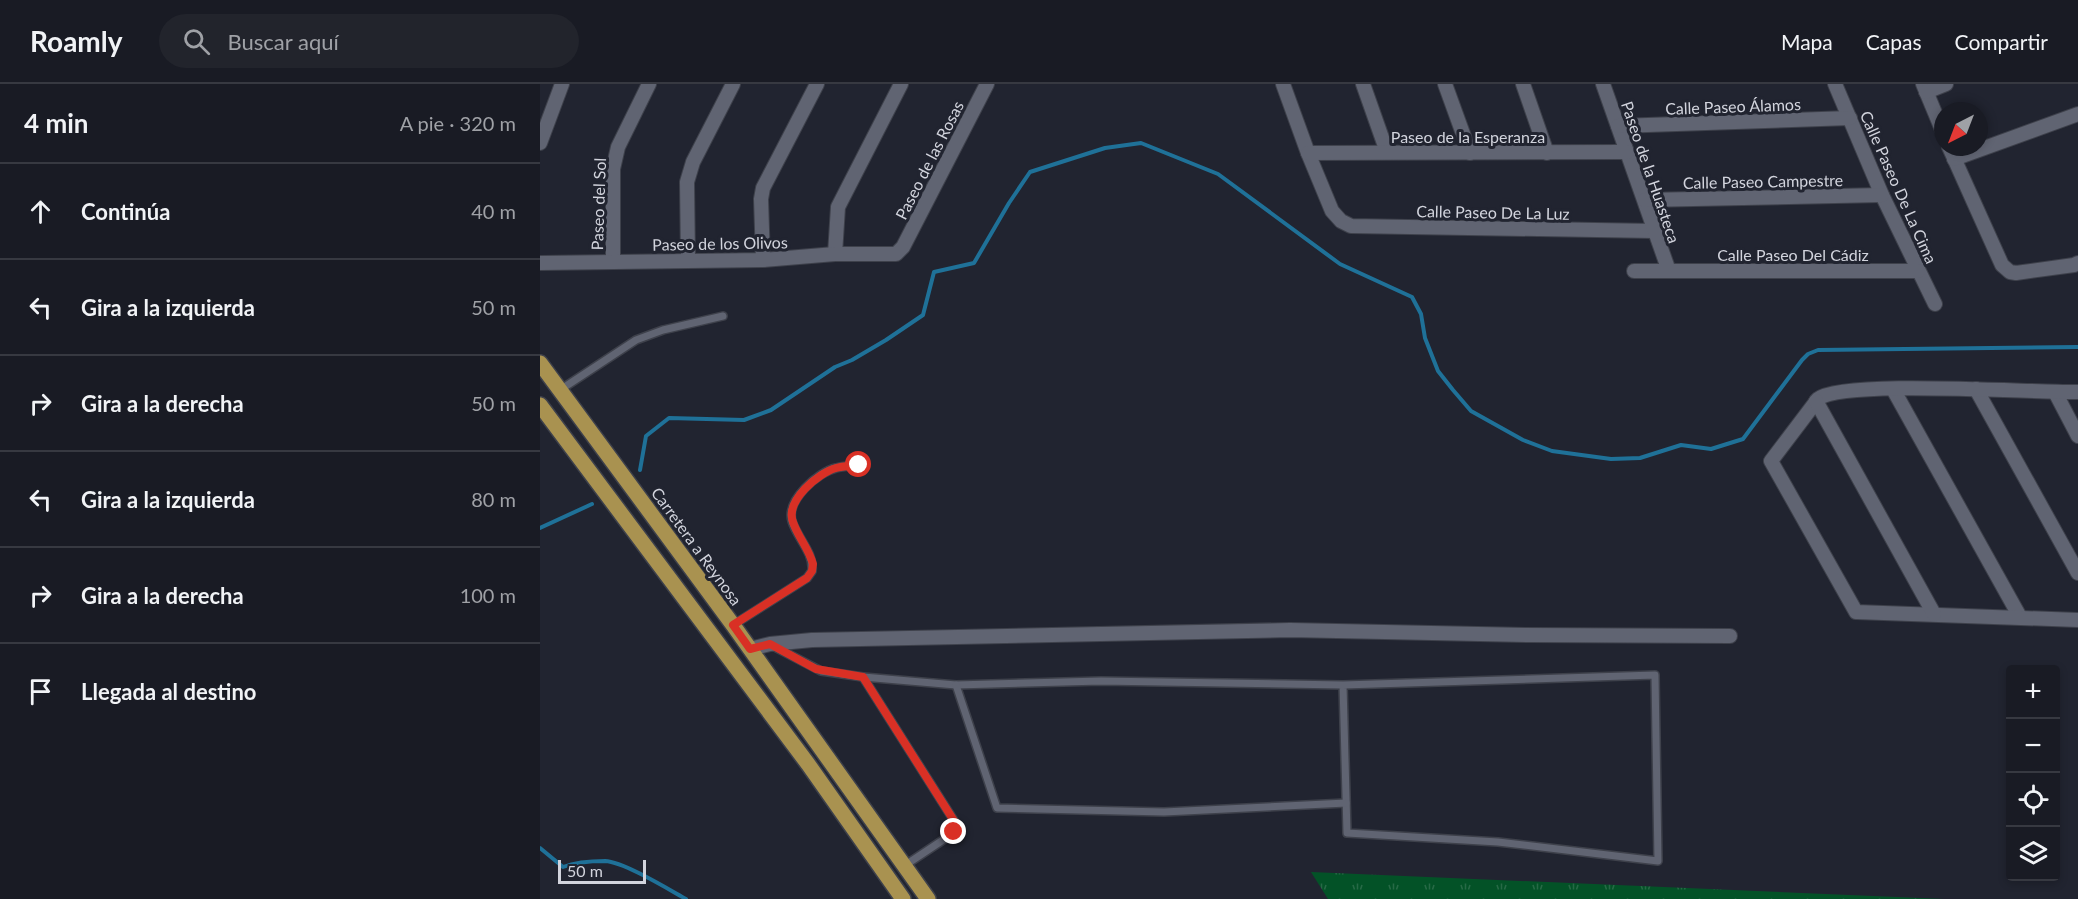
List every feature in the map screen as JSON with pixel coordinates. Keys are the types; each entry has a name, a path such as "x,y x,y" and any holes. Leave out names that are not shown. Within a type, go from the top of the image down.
{"main road":[{"name":"Carretera a Reynosa","path":"540,363 733,625 928,899"},
{"path":"540,405 807,764 901,898"},
{"path":"807,764 821,771 885,857 904,866"}],"street":[{"path":"540,143 562,84"},
{"name":"Paseo del Sol","path":"613,261 612,196 615,158 618,147 649,84"},
{"path":"688,260 687,182 693,162 733,84"},
{"path":"763,260 761,200 763,188 817,84"},
{"path":"836,254 838,207 901,84"},
{"name":"Paseo de las Rosas","path":"899,252 987,84"},
{"path":"1283,84 1308,153"},
{"path":"1363,84 1387,152"},
{"path":"1445,84 1470,153"},
{"path":"1523,84 1547,153"},
{"name":"Paseo de la Huasteca","path":"1603,84 1669,271"},
{"name":"Calle Paseo De La Cima","path":"1835,84 1882,195 1935,304"},
{"path":"1934,111 1924,88 1946,84"},
{"path":"1988,142 2077,116"},
{"name":"Calle Paseo Álamos","path":"1618,126 1850,118"},
{"name":"Paseo de la Esperanza","path":"1308,153 1627,152"},
{"name":"Calle Paseo De La Luz","path":"1308,153 1336,216 1351,226 1654,231"},
{"path":"1953,156 2002,265 2010,272 2016,273 2076,264"},
{"name":"Calle Paseo Campestre","path":"1645,200 1882,195"},
{"name":"Paseo de los Olivos","path":"540,263 763,260 836,254 892,256 899,252"},
{"name":"Calle Paseo Del Cádiz","path":"1634,271 1918,270"},
{"path":"1893,389 2020,617"},
{"path":"2078,392 1893,389 1840,391 1822,395 1770,462 1856,612 2078,620"},
{"path":"1976,389 2078,573"},
{"path":"2055,392 2078,436"},
{"path":"1816,400 1934,614"},
{"path":"750,649 770,644 812,640 1290,630 1730,636"}],"lane":[{"path":"560,390 636,340 663,330 723,316"},
{"path":"733,625 807,578 812,571 813,564 792,522 793,503 817,478 835,468 859,465"},
{"path":"770,644 816,669 863,677 956,685 1101,681 1343,685 1655,675 1658,861 1498,842 1347,833 1343,685"},
{"path":"863,677 958,827 904,866"},
{"path":"956,685 997,808 1164,812 1346,803"}],"green space":[{"path":"1311,872 1944,899 1328,899"}],"waterway":[{"path":"640,470 646,436 669,418 744,420 771,410 835,367 886,340 923,315 934,272 974,263 1030,172 1105,148 1141,143 1218,174 1340,264 1412,297 1421,314 1425,338 1438,371 1471,411 1523,440 1552,451 1611,459 1640,458 1681,445 1711,449 1743,439 1802,360 1808,354 1818,350 2078,347"},
{"path":"540,528 592,504"},
{"path":"540,848 563,867 600,861 623,866 686,899"}],"route":[{"path":"859,465 835,468 817,478 793,503 792,522 813,564 812,571 807,578 733,625 750,649 770,644 785,654 821,671 863,677 958,827 954,832"}]}
